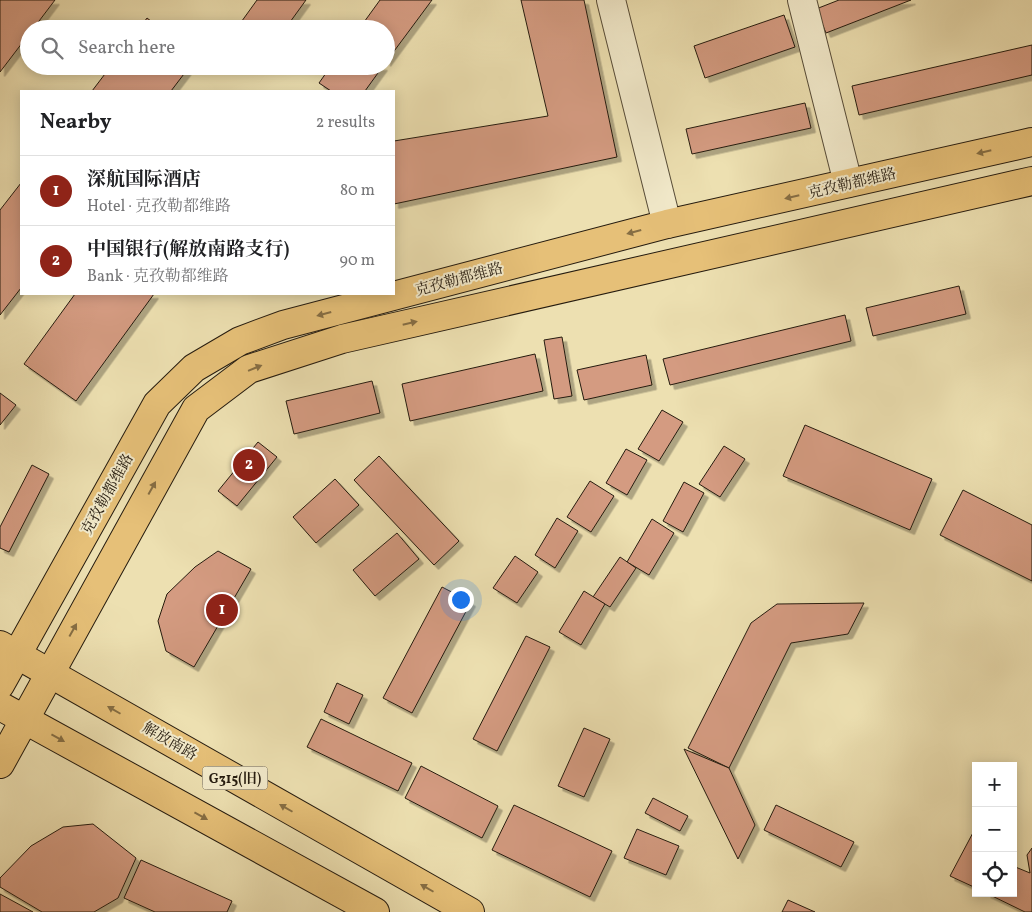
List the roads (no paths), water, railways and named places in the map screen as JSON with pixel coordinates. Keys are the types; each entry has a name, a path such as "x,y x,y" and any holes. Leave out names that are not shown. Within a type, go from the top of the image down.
{"main road":[{"name":"克孜勒都维路","path":"0,685 9,650 158,404 194,368 240,341 283,325 667,224 1032,142"},
{"name":"克孜勒都维路","path":"0,764 196,409 249,369 342,339 1032,181"},
{"name":"解放南路","path":"9,650 470,912"},
{"path":"0,706 375,912"}],"street":[{"path":"611,0 667,224"},
{"path":"802,0 848,183"}],"place":[{"name":"中国银行(解放南路支行)","path":"249,465"},
{"name":"深航国际酒店","path":"222,610"}]}
